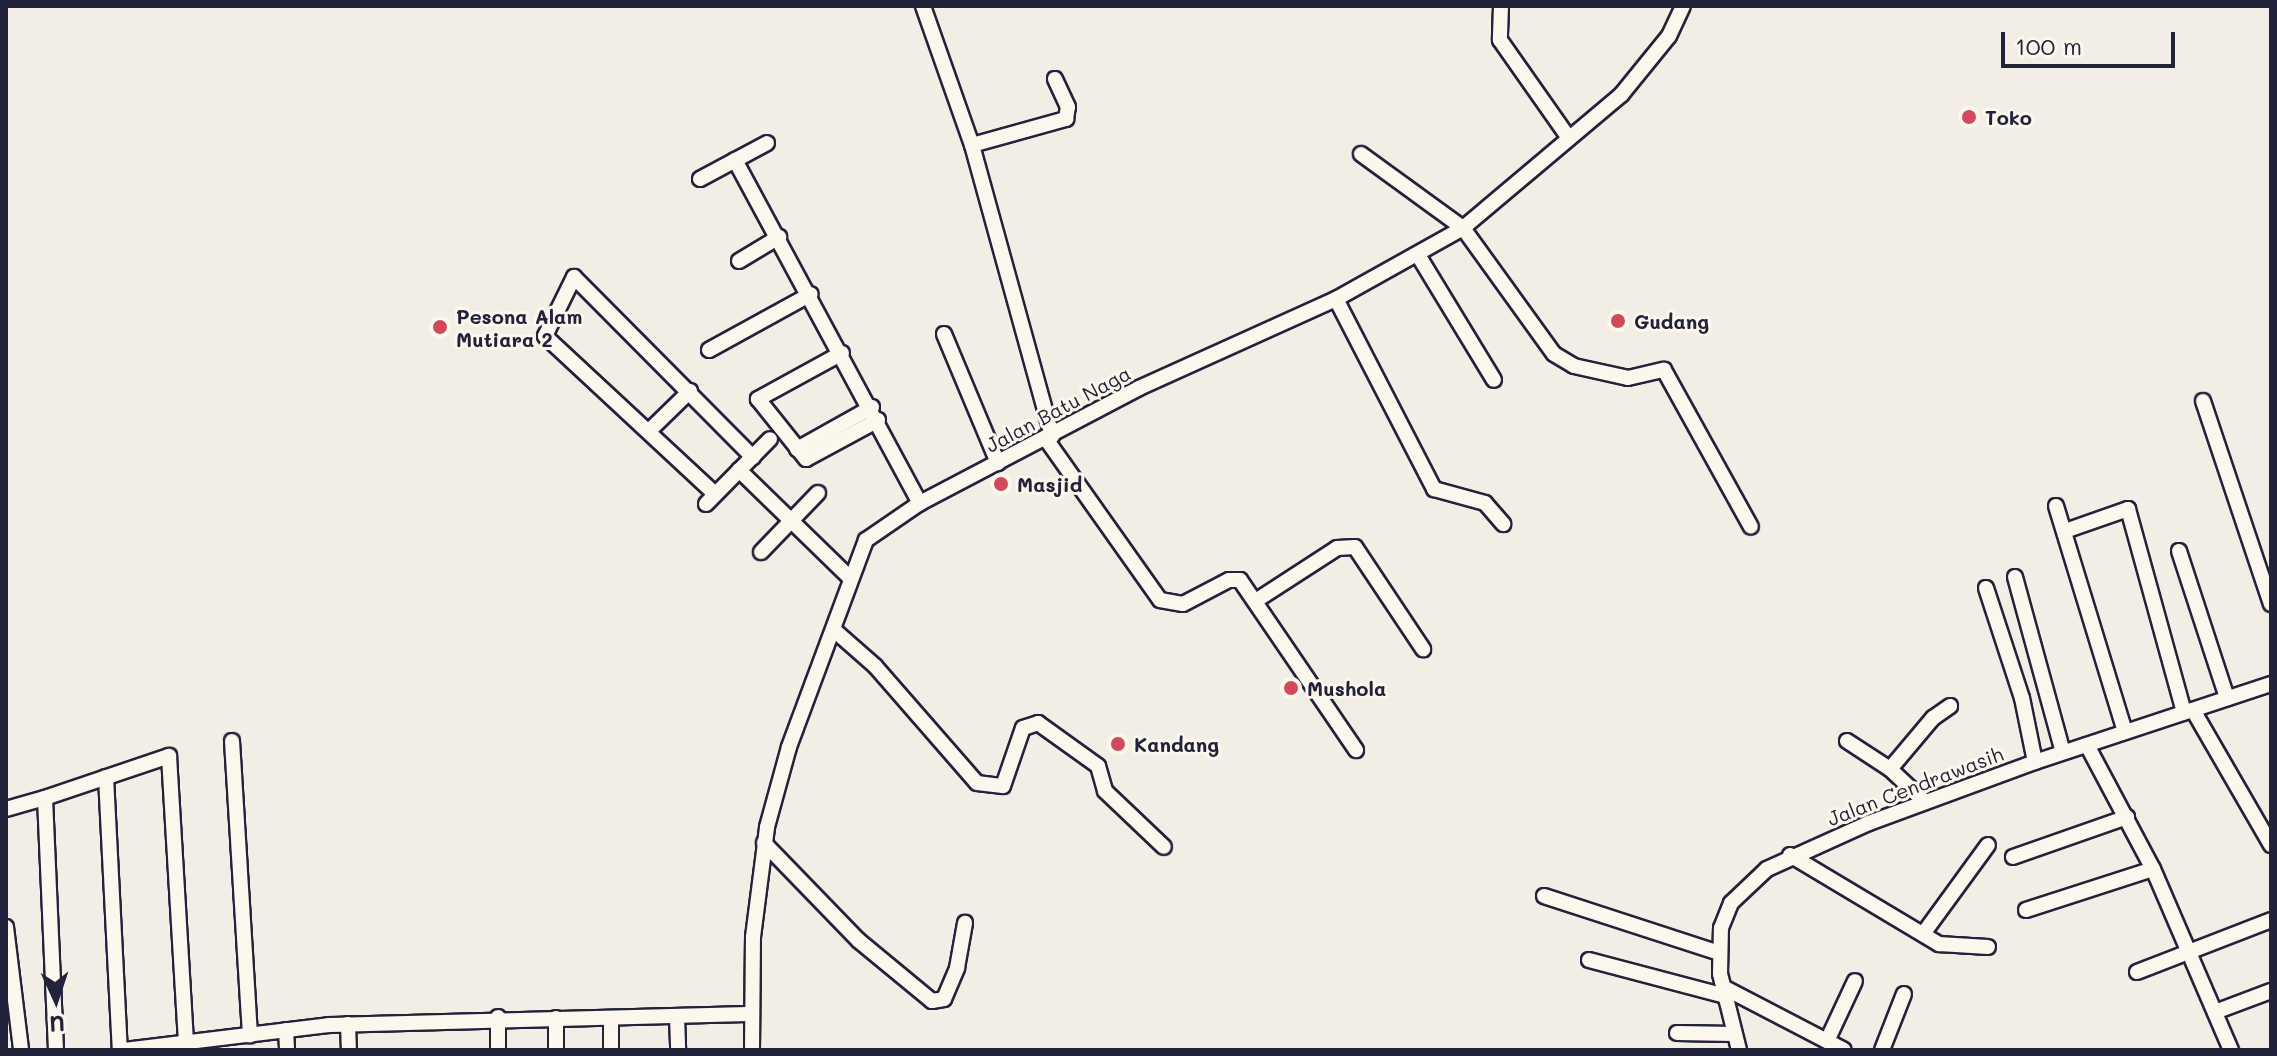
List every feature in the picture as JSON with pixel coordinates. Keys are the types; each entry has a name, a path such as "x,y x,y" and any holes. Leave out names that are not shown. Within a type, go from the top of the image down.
{"street":[{"path":"923,6 972,145 1049,437 1160,600 1183,604 1232,579 1240,580 1257,600 1356,750"},
{"path":"1501,6 1500,40 1569,138"},
{"name":"Jalan Batu Naga","path":"751,1045 750,1014 764,843 789,747 871,533 920,503 1139,388 1336,299 1463,228 1644,71 1683,6"},
{"path":"972,145 1066,119 1068,107 1055,79"},
{"path":"700,179 767,143"},
{"path":"1361,154 1463,228 1554,354 1574,366 1628,378 1664,370 1751,527"},
{"path":"735,160 811,294 920,503"},
{"path":"739,261 779,237"},
{"path":"1418,255 1494,380"},
{"path":"753,457 574,277 545,336 650,430 710,499 753,457 770,439"},
{"path":"709,350 811,294"},
{"path":"1336,299 1434,489 1485,503 1503,524"},
{"path":"944,334 998,463"},
{"path":"842,353 758,396 806,459 875,414"},
{"path":"650,430 690,391"},
{"path":"2203,401 2271,604"},
{"path":"739,470 789,523 851,579"},
{"path":"761,552 818,493"},
{"path":"2056,506 2125,732"},
{"path":"2065,531 2128,509 2189,711 2271,845"},
{"path":"1257,600 1347,545 1355,547 1423,649"},
{"path":"2179,551 2227,698"},
{"path":"2015,577 2063,752"},
{"path":"1986,588 2022,698 2035,762"},
{"path":"834,630 875,666 977,783 1003,786 1023,728 1038,723 1098,766 1105,791 1164,847"},
{"name":"Jalan Cendrawasih","path":"1739,1050 1724,992 1719,953 1731,903 1751,881 1790,855 1925,802 2063,752 2271,684"},
{"path":"1890,769 1933,718 1950,706"},
{"path":"232,741 250,1035"},
{"path":"1847,741 1890,769 1925,802"},
{"path":"2087,745 2153,869 2231,1050"},
{"path":"6,809 169,756 186,1041"},
{"path":"106,777 121,1050 156,1048 186,1041 218,1044 250,1035 348,1024 498,1017 750,1014"},
{"path":"45,798 56,1050"},
{"path":"2013,857 2127,817"},
{"path":"764,843 858,940 932,1001 944,999 965,923"},
{"path":"1923,934 1988,845"},
{"path":"1790,855 1951,948 1988,947"},
{"path":"2026,910 2153,869"},
{"path":"1544,896 1719,953"},
{"path":"2137,972 2271,920"},
{"path":"6,927 21,1050"},
{"path":"1589,960 1724,992 1844,1050"},
{"path":"1827,1041 1855,981"},
{"path":"2215,1012 2271,991"},
{"path":"1882,1050 1904,994"},
{"path":"677,1016 678,1050"},
{"path":"498,1017 498,1050"},
{"path":"556,1018 556,1050"},
{"path":"611,1018 611,1050"},
{"path":"348,1024 349,1050"},
{"path":"286,1030 287,1050"},
{"path":"1677,1033 1734,1034"},
{"path":"751,1045 765,1050"}],"place":[{"name":"Toko","path":"1969,117"},
{"name":"Gudang","path":"1618,321"},
{"name":"Pesona Alam Mutiara 2","path":"440,327"},
{"name":"Masjid","path":"1001,484"},
{"name":"Mushola","path":"1291,688"},
{"name":"Kandang","path":"1118,744"}]}
